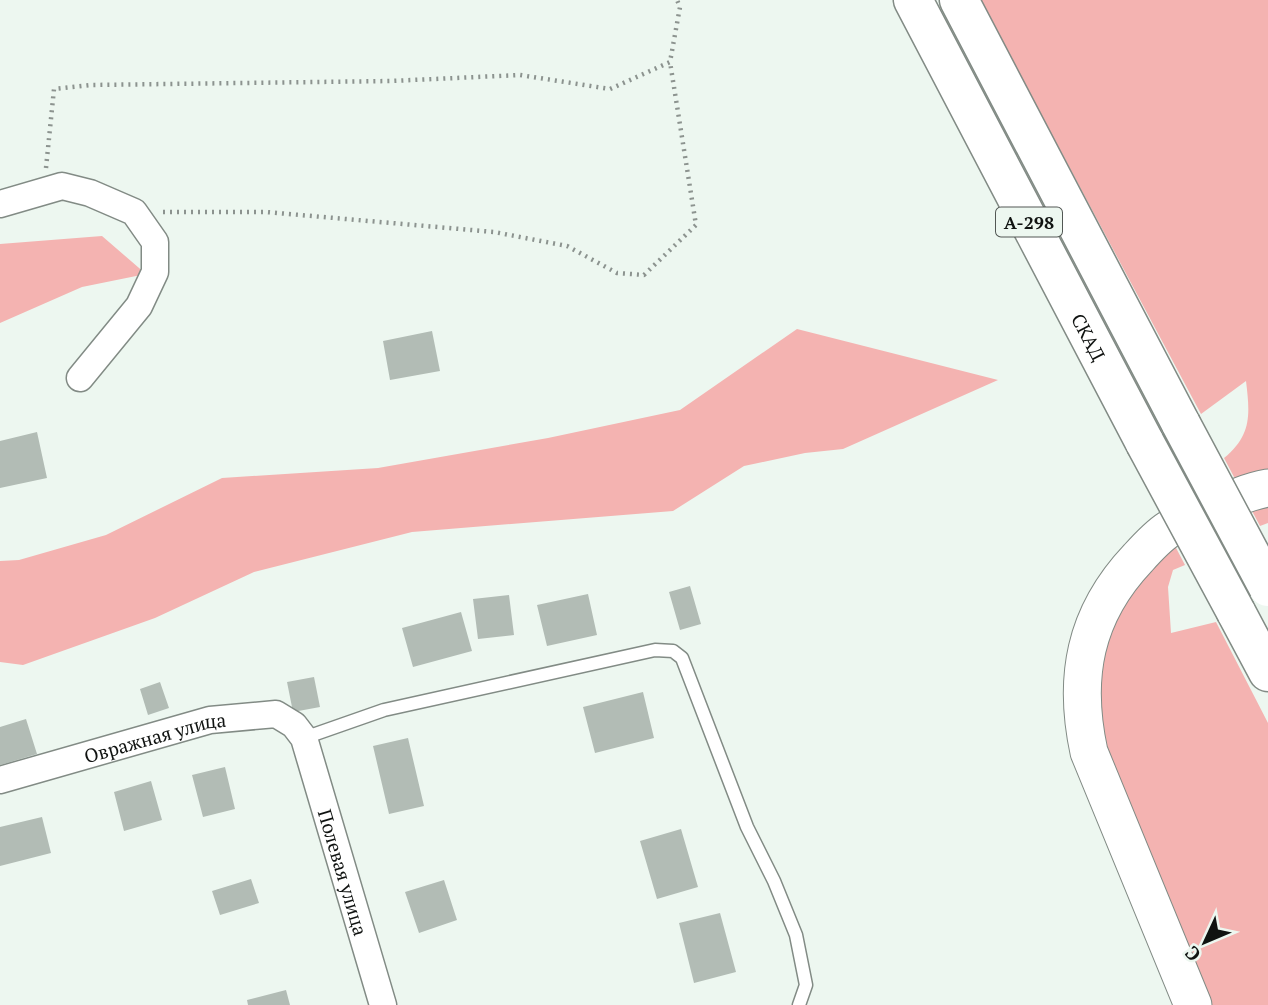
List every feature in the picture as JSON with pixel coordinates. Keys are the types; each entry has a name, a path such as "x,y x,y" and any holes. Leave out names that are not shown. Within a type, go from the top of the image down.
{"highway":[{"name":"СКАД","path":"913,0 1268,673"},
{"name":"СКАД","path":"959,0 1268,587"}],"main road":[{"path":"1193,1005 1089,752 1083,725 1081,683 1085,654 1095,625 1125,571 1167,530 1245,492 1268,488"}],"street":[{"path":"0,204 62,186 90,193 134,212 155,242 155,272 139,306 80,379"},
{"name":"Овражная улица","path":"0,780 209,720 276,714 294,725 304,738"},
{"name":"Полевая улица","path":"304,738 383,1005"}],"lane":[{"path":"304,738 384,710 655,650 673,651 682,658 747,827 774,880 796,935 806,985 799,1005"}],"path":[{"path":"134,212 266,212 494,232 566,246 617,273 644,275 696,225 670,62 680,7 677,0"},
{"path":"43,191 54,89 91,85 391,81 520,75 610,89 670,62"}],"shaded area":[{"path":"980,0 1268,0 1268,523 1260,526 1224,458 1240,441 1247,423 1246,381 1201,414"},
{"path":"102,236 146,274 82,287 0,323 0,244"},
{"path":"797,329 998,380 843,449 805,453 744,466 673,511 412,532 254,572 155,618 23,665 0,662 0,561 19,560 106,535 222,478 378,468 548,438 680,410"},
{"path":"1175,546 1185,565 1173,570 1168,587 1171,633 1216,622 1268,723 1268,1005 1205,1005 1103,752 1095,685 1109,630 1138,580"}],"building":[{"path":"432,331 440,371 390,380 383,341"},
{"path":"37,432 47,478 0,488 0,441"},
{"path":"690,586 701,624 680,630 669,592"},
{"path":"588,594 597,635 547,646 537,605"},
{"path":"509,595 514,635 478,639 473,599"},
{"path":"461,612 472,651 413,667 402,628"},
{"path":"314,677 320,707 293,712 287,682"},
{"path":"160,682 169,708 148,715 140,689"},
{"path":"643,692 654,738 595,753 583,707"},
{"path":"26,719 37,754 0,765 0,727"},
{"path":"408,738 424,806 389,814 373,746"},
{"path":"225,767 235,809 203,817 192,775"},
{"path":"151,781 162,820 124,831 114,792"},
{"path":"42,817 51,853 0,866 0,827"},
{"path":"681,829 698,887 657,899 640,841"},
{"path":"251,879 259,903 220,915 212,891"},
{"path":"444,880 457,920 419,933 405,892"},
{"path":"720,913 736,972 694,983 679,923"},
{"path":"286,990 290,1005 248,1005 247,1000"}]}
